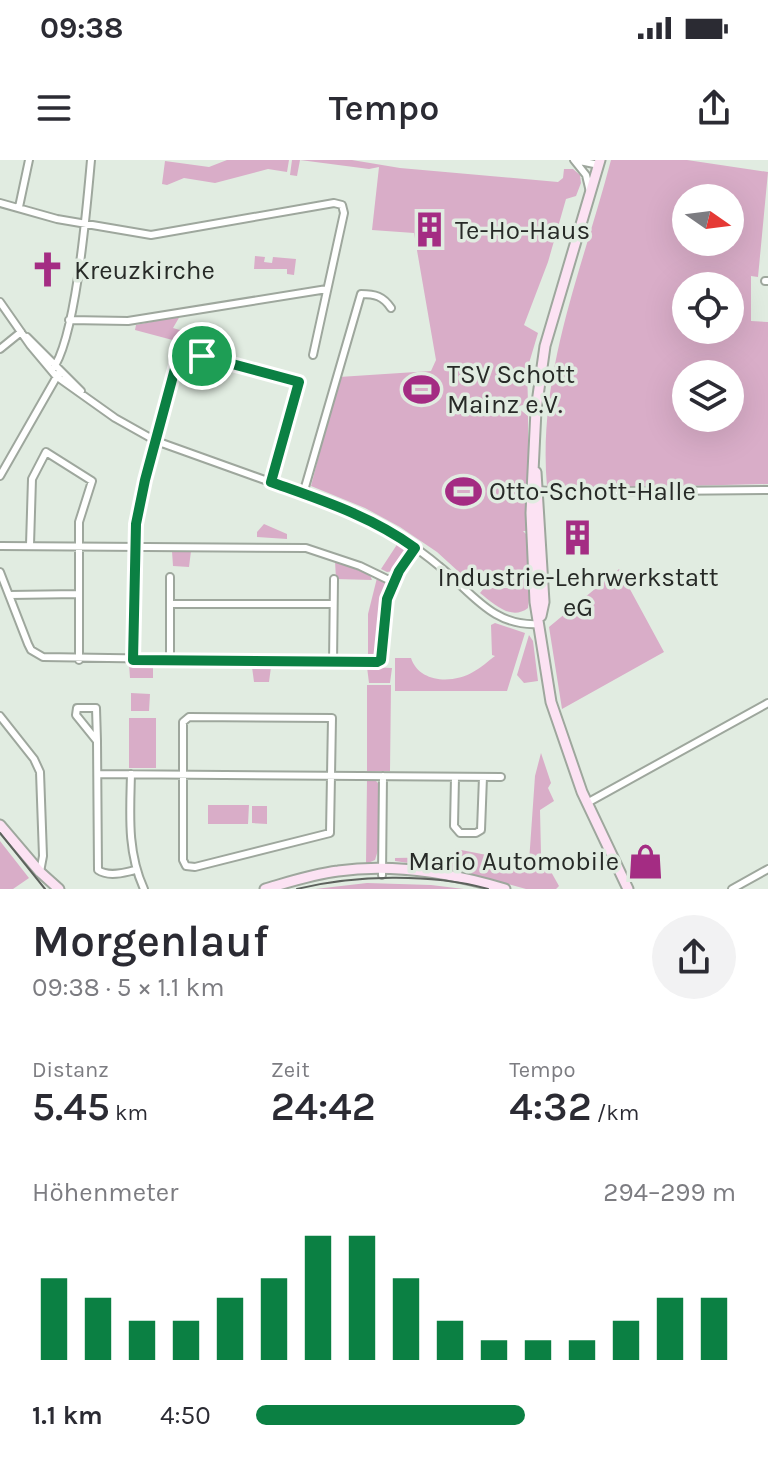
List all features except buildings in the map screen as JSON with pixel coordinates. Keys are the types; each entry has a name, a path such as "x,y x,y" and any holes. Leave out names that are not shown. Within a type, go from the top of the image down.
{"main road":[{"path":"600,163 545,346 539,380 534,453 544,602 539,624 546,680 555,717 587,803 628,889"},
{"path":"0,825 25,856 59,889"},
{"path":"265,889 333,871 432,877 505,889"},
{"path":"282,889 334,877 382,872"}],"street":[{"path":"19,207 29,160"},
{"path":"0,476 62,355 84,225 91,160"},
{"path":"574,160 600,163"},
{"path":"574,160 586,175 591,194"},
{"path":"0,203 84,225 151,235 334,203 342,205 344,213 313,355"},
{"path":"69,320 128,321 327,289"},
{"path":"303,494 361,294 374,294 391,308"},
{"path":"0,302 21,332 56,371 115,418 156,441 354,512 383,527 437,564 494,615 515,623 539,624"},
{"path":"0,349 21,332"},
{"path":"133,660 134,546 140,500 180,350 299,382 271,482"},
{"path":"30,545 32,479 46,452 92,481 79,522 79,660"},
{"path":"535,494 768,490"},
{"path":"0,546 313,548 393,582"},
{"path":"0,572 31,650 51,659 377,662 381,660 385,609 393,582 415,548"},
{"path":"170,577 170,661"},
{"path":"333,663 334,579"},
{"path":"9,595 79,594"},
{"path":"170,604 333,604"},
{"path":"587,803 768,703"},
{"path":"97,741 76,715 77,708 96,708 97,741 98,774 98,870 117,874 135,870"},
{"path":"0,716 34,759 40,772 43,865 37,868"},
{"path":"189,717 332,718 332,829 328,835 189,868 183,860 183,775 184,720 189,717"},
{"path":"98,774 501,777"},
{"path":"131,774 130,843 135,870 144,889"},
{"path":"382,872 383,776"},
{"path":"455,777 454,826 460,833 481,830 483,777"},
{"path":"25,856 41,848"},
{"path":"732,889 742,887 768,869"}],"shaded area":[{"path":"227,160 289,160 287,172 268,169 215,183 184,178 162,184 165,161 209,167"},
{"path":"292,160 300,160 297,176 290,175"},
{"name":"TSV Schott Mainz e.V.","path":"300,160 352,160 400,168 558,182 563,178 564,169 573,169 580,175 581,183 576,196 566,199 548,262 524,325 538,333 527,370 528,403 517,407 528,416 528,531 523,531 528,536 529,600 528,608 522,612 503,610 480,593 484,588 516,588 471,583 437,552 400,527 365,508 311,486 339,377 431,371 436,360 414,233 372,230 379,167 369,169"},
{"path":"611,160 687,160 768,172 758,277 751,276 751,321 768,322 768,484 547,487 549,403 555,362"},
{"path":"255,256 265,257 264,262 272,263 273,257 296,259 294,275 287,274 287,269 254,269"},
{"path":"180,316 173,328 183,331 180,342 135,330 136,325"},
{"path":"264,524 287,534 287,539 257,537"},
{"path":"398,543 406,553 393,571 381,569"},
{"path":"172,551 191,551 189,567 173,566"},
{"path":"335,561 370,575 372,580 336,579"},
{"path":"619,569 664,652 562,709 549,627"},
{"path":"377,578 387,585 381,613 380,649 376,656 368,656 368,614"},
{"path":"495,623 525,633 507,691 395,691 395,658 411,658 421,672 438,679 465,676 479,669 495,656 492,655 491,625"},
{"path":"529,635 533,641 538,681 524,683 517,675"},
{"path":"129,664 153,664 153,678 130,678"},
{"path":"252,667 271,667 269,682 254,682"},
{"path":"367,667 392,668 390,683 369,683"},
{"path":"367,685 391,685 390,771 367,771"},
{"path":"131,693 150,694 149,711 131,711"},
{"path":"129,718 156,718 156,768 129,768"},
{"path":"541,753 554,801 540,810 541,854 559,886 556,889 526,889 462,871 395,861 395,858 448,857 461,850 492,856 524,868 529,862 535,776"},
{"path":"367,780 375,780 379,784 378,850 375,860 366,864"},
{"path":"208,805 249,805 248,824 208,824"},
{"path":"252,806 267,806 267,824 252,823"},
{"path":"0,841 29,878 13,889 0,889"},
{"path":"367,883 431,885 464,889 315,889"}],"tram line":[{"path":"0,833 45,889"},
{"path":"297,889 343,881 392,878 442,880 488,889"}],"place":[{"name":"Te-Ho-Haus","path":"429,230"},
{"name":"Kreuzkirche","path":"48,270"},
{"name":"TSV Schott Mainz e.V.","path":"421,389"},
{"name":"Otto-Schott-Halle","path":"463,491"},
{"name":"Industrie-Lehrwerkstatt eG","path":"578,538"},
{"name":"Mario Automobile","path":"645,861"}],"route":[{"path":"180,350 202,356 299,382 271,482 354,512 415,548 399,571 387,599 381,660 333,663 133,660 134,546 145,480 180,350"}]}
